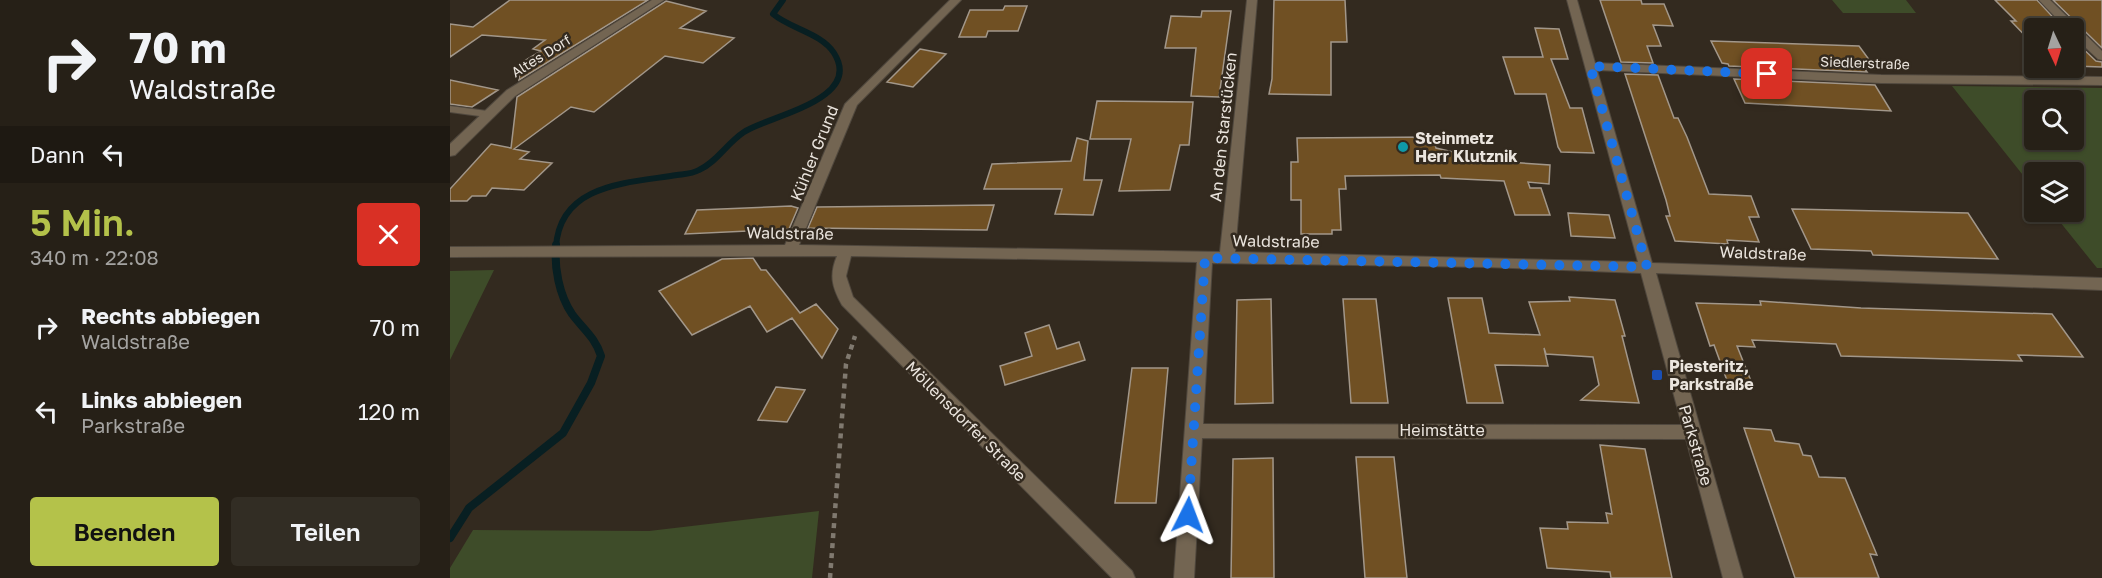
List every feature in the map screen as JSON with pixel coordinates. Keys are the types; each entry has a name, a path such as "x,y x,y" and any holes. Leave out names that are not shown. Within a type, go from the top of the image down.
{"street":[{"name":"Altes Dorf","path":"450,152 487,114 524,84 659,0"},
{"name":"Kühler Grund","path":"790,250 851,104 956,0"},
{"name":"An den Starstücken","path":"1227,258 1252,0"},
{"name":"Parkstraße","path":"1572,0 1733,578"},
{"path":"2044,0 2061,18"},
{"path":"2084,40 2102,57"},
{"name":"Siedlerstraße","path":"1590,66 1861,79 2102,81"},
{"name":"Waldstraße","path":"450,252 790,250 1227,258 1647,267 2102,284"},
{"name":"Möllensdorfer Straße","path":"846,252 837,270 838,284 847,301 1125,578"},
{"path":"1184,578 1205,258"},
{"name":"Heimstätte","path":"1192,431 1692,432"}],"lane":[{"path":"450,109 487,114"}],"path":[{"path":"830,578 846,364 851,342 858,332 869,324"}],"green space":[{"path":"1832,0 1906,0 1916,13 1843,13"},
{"path":"1952,86 2102,88 2102,268 2097,268 2060,222 2084,222 2084,162 2024,162 2024,176"},
{"path":"494,270 450,360 450,271"},
{"path":"819,511 812,578 450,578 450,568 473,530 649,531"}],"building":[{"path":"510,0 648,0 519,80 521,63 541,51 533,49 545,40 482,35 450,57 450,24 473,27"},
{"path":"1274,0 1345,0 1347,42 1331,42 1331,95 1269,94 1272,79"},
{"path":"1600,0 1641,0 1642,4 1664,4 1673,26 1653,25 1661,46 1647,46 1653,63 1621,62"},
{"path":"1995,0 2037,0 2054,18 2024,18 2024,35 2011,21 2016,21"},
{"path":"2053,0 2102,0 2102,48 2084,30 2084,18 2071,18"},
{"path":"666,1 706,11 680,28 734,38 703,63 665,56 594,112 571,107 514,149 529,152 520,159 552,163 524,190 492,188 486,196 472,196 467,201 450,201 450,189 491,144 511,148 517,97"},
{"path":"1005,6 1027,6 1018,31 988,31 986,37 959,37 970,10 1003,10"},
{"path":"1202,11 1231,11 1219,97 1191,96 1196,48 1165,48 1171,16 1201,17"},
{"path":"1535,28 1559,29 1568,59 1551,59 1570,108 1582,108 1594,153 1561,152 1546,94 1515,94 1503,57 1543,57"},
{"path":"1711,41 1859,46 1876,69 1864,68 1867,72 1729,66 1722,63"},
{"path":"920,49 946,54 913,87 887,82"},
{"path":"2084,50 2096,61 2102,62 2102,67 2084,66"},
{"path":"1625,74 1658,75 1674,118 1678,118 1687,137 1709,194 1751,196 1759,217 1749,217 1759,242 1727,240 1728,244 1675,241 1666,216 1670,216 1666,200"},
{"path":"1734,79 1875,85 1891,111 1745,103"},
{"path":"450,80 498,90 472,107 450,104"},
{"path":"1097,101 1193,102 1189,145 1180,145 1170,190 1119,191 1131,139 1090,139"},
{"path":"1433,137 1436,148 1462,154 1462,159 1550,165 1549,184 1528,182 1530,188 1541,188 1550,215 1515,215 1504,181 1441,178 1440,175 1345,176 1346,189 1339,189 1341,230 1332,230 1332,234 1301,234 1301,200 1291,200 1291,162 1298,162 1297,138"},
{"path":"1077,138 1088,141 1084,180 1102,180 1093,215 1055,214 1062,189 984,189 992,164 1071,161"},
{"path":"994,205 987,230 808,228 817,207"},
{"path":"791,206 798,208 789,229 685,234 697,210"},
{"path":"1792,209 1968,213 1998,259 1873,255 1871,251 1811,249"},
{"path":"1568,213 1609,215 1615,238 1571,236"},
{"path":"753,258 761,270 766,270 800,313 816,304 838,329 822,358 792,318 767,332 750,306 692,335 659,291 722,259"},
{"path":"1569,297 1615,300 1639,403 1581,400 1599,385 1593,357 1546,354 1544,348 1548,366 1495,365 1503,403 1467,403 1448,298 1482,298 1489,333 1540,335 1529,302 1570,301"},
{"path":"1271,299 1273,403 1235,404 1237,300"},
{"path":"1343,299 1376,299 1388,403 1351,403"},
{"path":"1760,301 1861,308 2052,314 2083,357 2018,355 2022,361 1841,356 1836,344 1752,340 1755,347 1737,346 1753,386 1729,386 1714,345 1710,346 1696,303 1761,305"},
{"path":"1049,325 1057,349 1079,342 1085,360 1005,385 1000,366 1032,356 1025,333"},
{"path":"1132,368 1168,368 1156,503 1115,503"},
{"path":"776,387 805,390 787,422 758,420"},
{"path":"1744,428 1771,430 1775,441 1799,444 1803,455 1811,456 1819,477 1845,478 1877,555 1870,554 1879,578 1795,578"},
{"path":"1600,445 1645,449 1672,578 1611,578 1610,572 1547,568 1540,528 1568,529 1567,522 1608,523 1606,513 1612,514"},
{"path":"1356,457 1394,457 1407,578 1365,578"},
{"path":"1273,458 1274,578 1231,578 1233,459"}],"waterway":[{"path":"556,247 560,226 570,210 583,198 619,184 688,174 705,167 744,132 809,104 825,94 836,83 840,69 834,53 828,46 773,14 783,0"},
{"path":"450,538 469,508 563,433 591,383 601,356 567,306 557,271 556,247"}],"place":[{"name":"Steinmetz Herr Klutznik","path":"1403,147"},
{"name":"Piesteritz, Parkstraße","path":"1657,375"}],"route":[{"path":"1188,515 1205,258 1647,267 1590,66 1767,74"}]}
